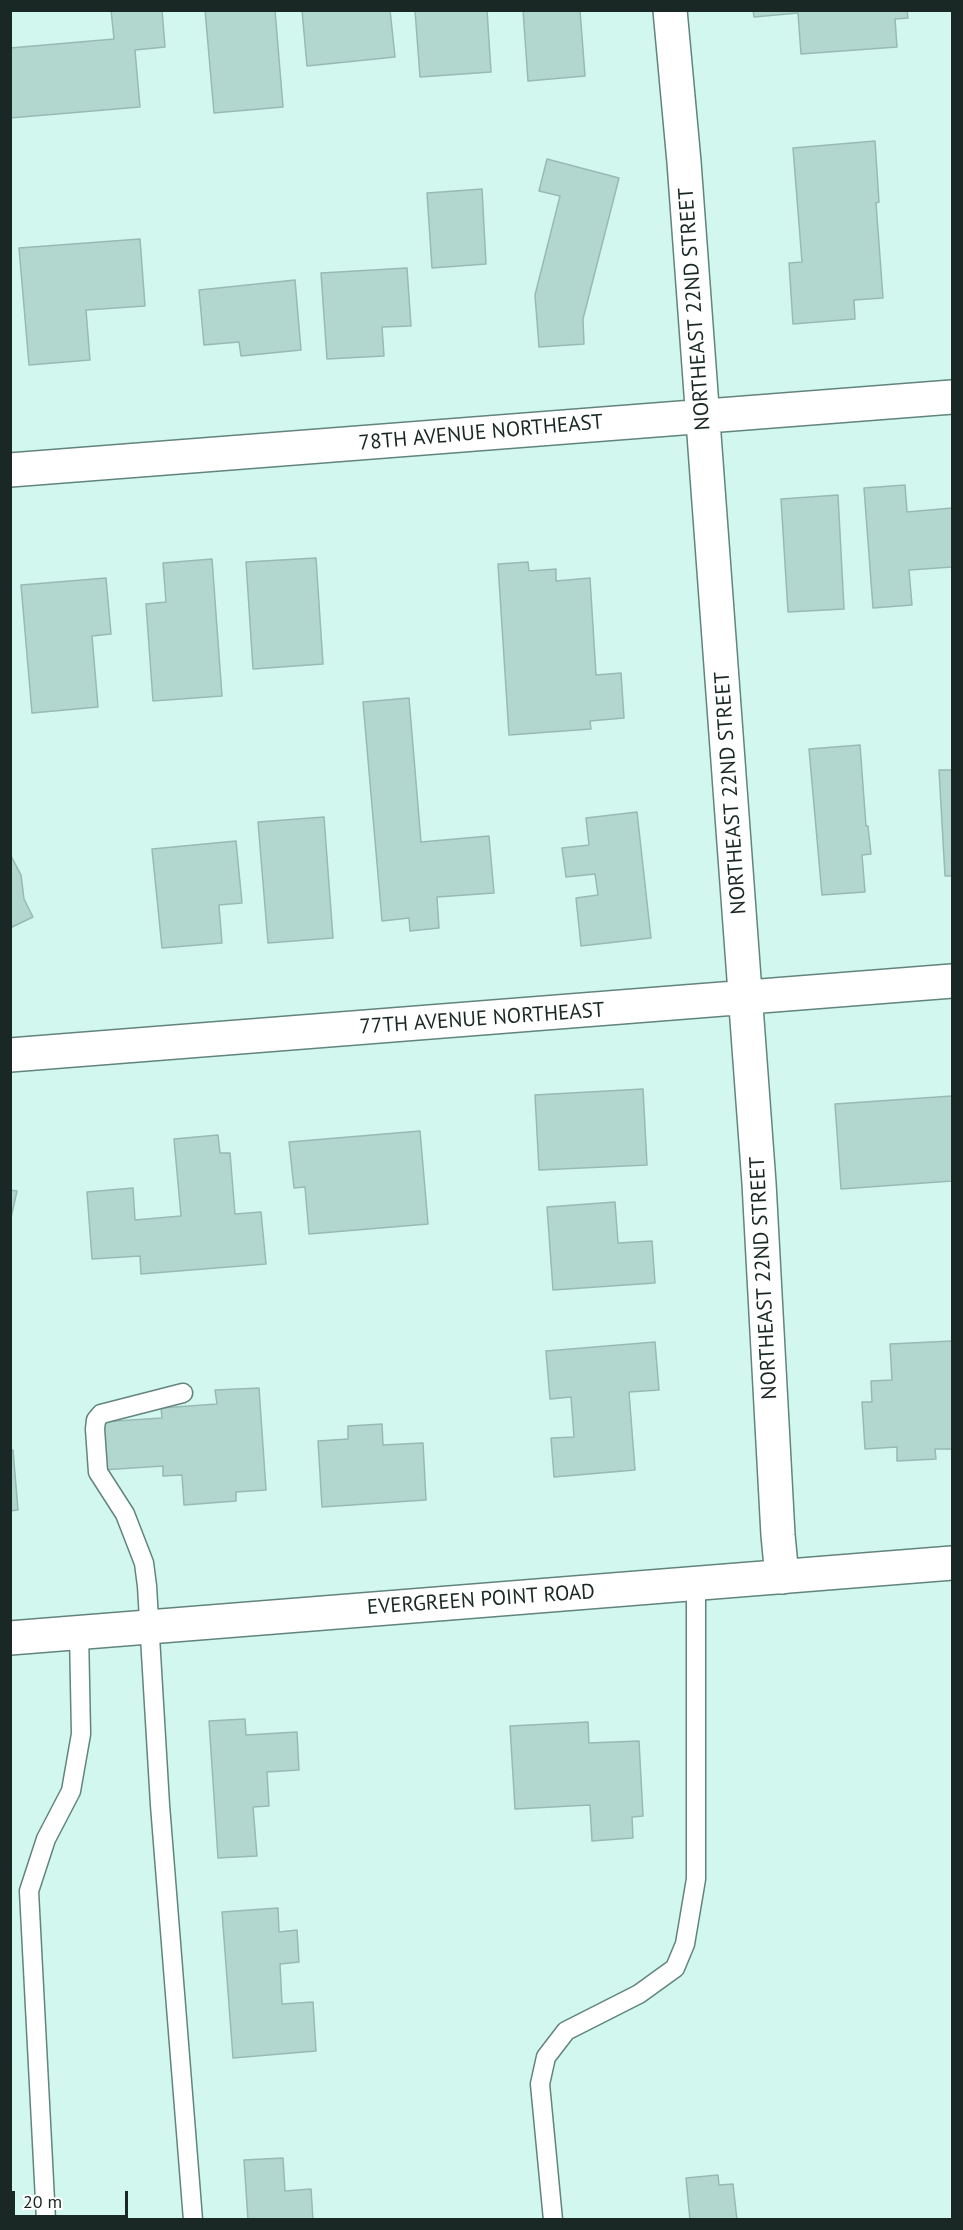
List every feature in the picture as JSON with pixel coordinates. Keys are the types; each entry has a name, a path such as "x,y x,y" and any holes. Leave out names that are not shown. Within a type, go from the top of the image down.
{"street":[{"name":"NORTHEAST 22ND STREET","path":"670,10 684,162 746,998 782,1577"},
{"name":"78TH AVENUE NORTHEAST","path":"10,470 952,397"},
{"name":"77TH AVENUE NORTHEAST","path":"10,1055 952,981"},
{"name":"EVERGREEN POINT ROAD","path":"10,1638 952,1563"}],"lane":[{"path":"183,1393 101,1414 96,1420 98,1472 125,1514 144,1563 160,1805 193,2220"},
{"path":"553,2220 540,2084 546,2056 566,2031 639,1994 675,1968 685,1944 696,1879 696,1583"},
{"path":"46,2220 29,1891 46,1839 71,1791 81,1734 79,1632"}],"building":[{"path":"111,10 162,10 165,47 135,50 140,107 10,118 10,48 114,39"},
{"path":"205,10 275,10 283,107 214,113"},
{"path":"302,10 390,10 395,57 307,66"},
{"path":"415,10 487,10 491,72 420,77"},
{"path":"523,10 580,10 585,76 528,81"},
{"path":"753,10 907,10 908,18 895,19 897,47 801,54 798,13 754,17"},
{"path":"875,141 879,202 876,203 883,298 854,300 855,319 793,324 789,263 802,262 793,148"},
{"path":"547,159 619,178 583,319 584,344 539,347 535,295 560,196 539,191"},
{"path":"482,189 486,264 432,268 427,193"},
{"path":"140,239 145,306 86,310 90,360 29,365 19,248"},
{"path":"407,268 411,326 382,327 384,356 327,359 321,273"},
{"path":"295,280 301,350 241,356 239,342 204,345 199,290"},
{"path":"905,485 907,512 952,508 952,567 909,570 912,605 873,608 864,488"},
{"path":"838,495 844,609 788,612 781,499"},
{"path":"316,558 323,664 253,669 246,562"},
{"path":"212,559 222,696 153,701 146,604 166,602 163,563"},
{"path":"528,562 529,571 556,569 556,581 590,578 596,675 621,673 624,718 590,721 591,729 509,735 498,564"},
{"path":"106,578 111,634 92,636 98,707 32,713 21,585"},
{"path":"409,698 421,842 489,836 494,893 437,897 439,928 410,931 409,918 382,921 363,702"},
{"path":"860,745 866,826 868,826 871,854 862,855 865,892 822,895 809,749"},
{"path":"939,770 952,770 952,876 945,876"},
{"path":"637,812 651,938 581,946 576,898 598,895 595,874 566,877 562,848 589,845 586,818"},
{"path":"324,817 333,938 268,943 258,822"},
{"path":"236,841 242,903 219,905 222,943 162,948 152,849"},
{"path":"10,854 21,875 24,899 33,917 10,928"},
{"path":"643,1089 647,1165 539,1170 535,1095"},
{"path":"952,1096 952,1181 841,1189 835,1104"},
{"path":"420,1131 428,1224 309,1234 305,1187 294,1188 289,1142"},
{"path":"218,1135 220,1153 230,1153 235,1214 261,1212 266,1264 141,1274 140,1256 92,1259 87,1192 133,1188 135,1220 181,1216 174,1139"},
{"path":"10,1190 17,1191 10,1222"},
{"path":"615,1202 618,1243 652,1241 655,1283 553,1290 547,1207"},
{"path":"952,1341 952,1449 935,1449 936,1459 897,1461 897,1447 865,1449 862,1402 872,1402 871,1381 892,1380 890,1344"},
{"path":"655,1342 659,1390 629,1392 635,1470 554,1477 551,1438 574,1437 571,1397 550,1399 546,1351"},
{"path":"259,1388 266,1490 236,1492 236,1501 184,1505 182,1475 163,1476 163,1466 102,1470 100,1422 162,1418 161,1408 217,1404 215,1390"},
{"path":"382,1424 383,1445 423,1443 426,1500 322,1507 318,1441 348,1439 348,1426"},
{"path":"10,1450 13,1450 18,1510 10,1511"},
{"path":"245,1719 246,1735 297,1732 299,1770 267,1772 269,1806 253,1807 257,1856 218,1858 209,1721"},
{"path":"588,1722 589,1743 639,1741 643,1816 632,1817 633,1838 592,1841 590,1805 515,1809 510,1726"},
{"path":"278,1908 279,1932 297,1930 299,1962 280,1964 282,2004 313,2002 316,2051 233,2058 222,1912"},
{"path":"283,2158 285,2191 311,2189 313,2220 248,2220 244,2160"},
{"path":"718,2175 719,2185 733,2184 737,2220 690,2220 686,2178"}]}
